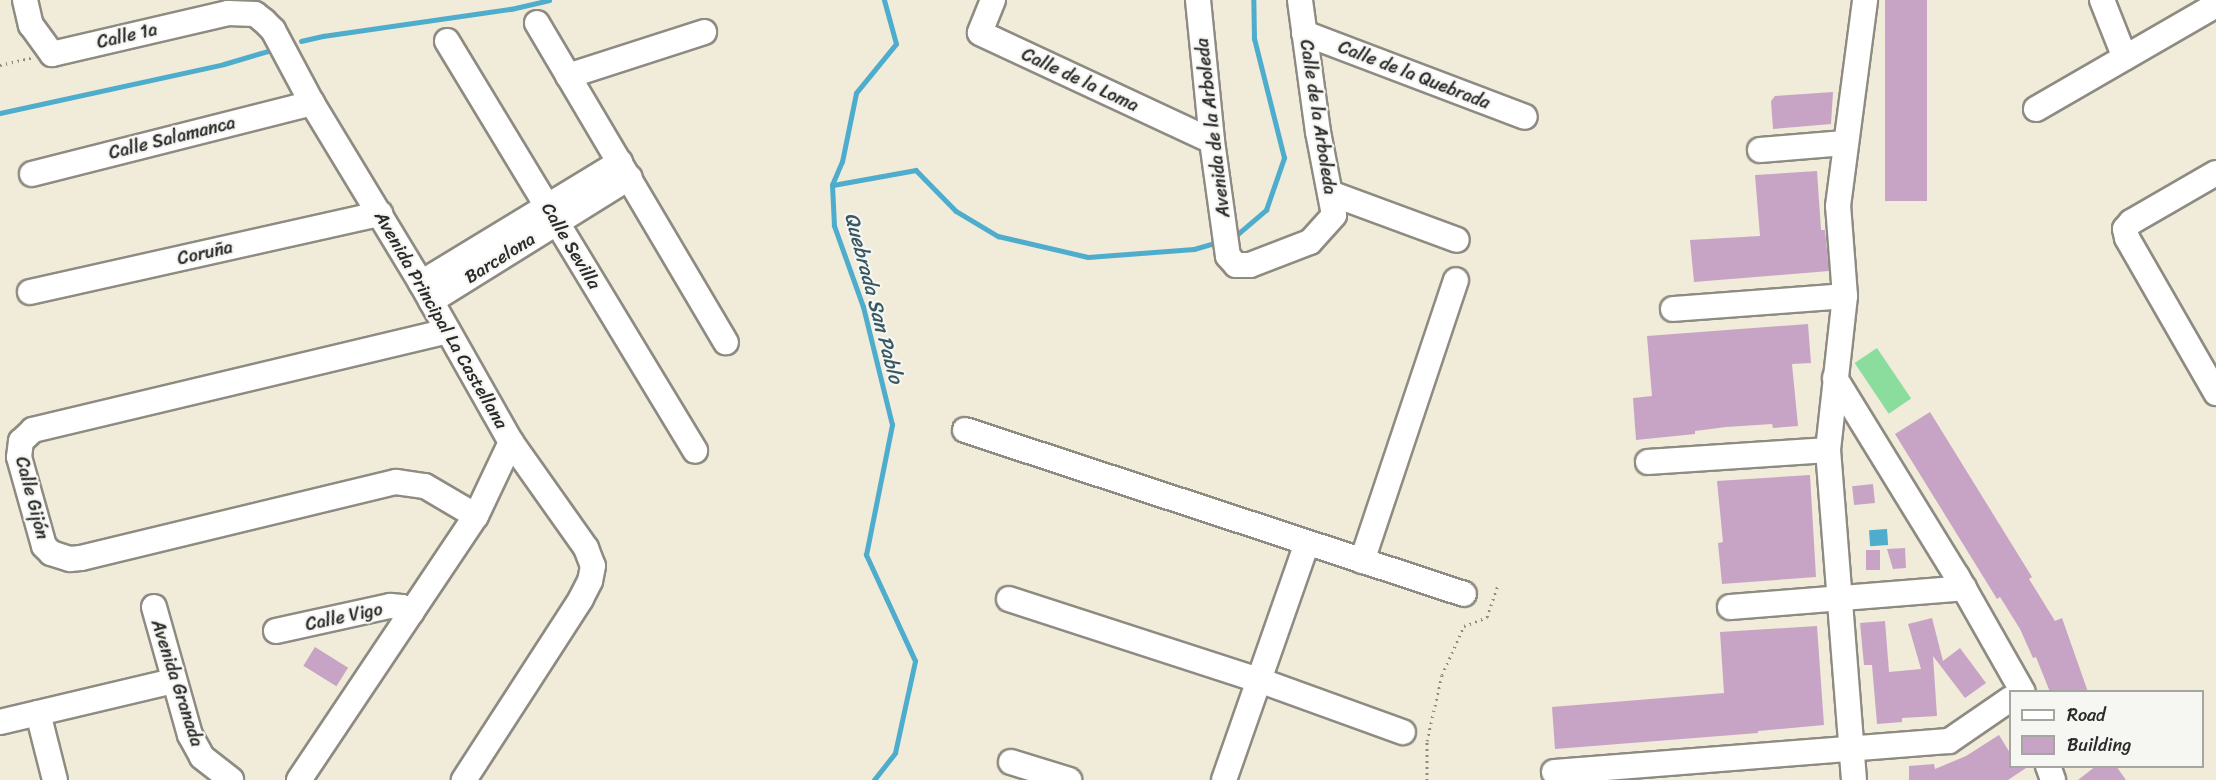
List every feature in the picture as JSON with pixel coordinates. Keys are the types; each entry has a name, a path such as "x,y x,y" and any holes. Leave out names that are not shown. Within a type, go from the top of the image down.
{"street":[{"path":"25,0 31,25 51,54"},
{"name":"Calle de la Loma","path":"993,0 980,33 1212,141"},
{"name":"Avenida de la Arboleda","path":"1198,0 1212,141 1228,256"},
{"name":"Calle de la Arboleda","path":"1228,256 1236,265 1250,265 1311,242 1334,215 1300,0"},
{"path":"1854,780 1828,450 1845,296 1838,206 1865,0"},
{"path":"2102,0 2126,57"},
{"path":"2036,109 2216,5"},
{"name":"Calle 1a","path":"51,54 228,12 255,14"},
{"name":"Avenida Principal La Castellana","path":"255,14 273,30 312,103 426,292 511,442 476,516 299,780"},
{"path":"537,23 726,342"},
{"path":"568,76 704,32"},
{"name":"Calle de la Quebrada","path":"1304,33 1525,117"},
{"name":"Calle Sevilla","path":"447,41 694,452"},
{"name":"Calle Salamanca","path":"32,174 312,103"},
{"path":"1760,150 1845,143"},
{"name":"Barcelona","path":"426,292 625,170"},
{"path":"2216,173 2130,222 2125,229 2127,238 2216,393"},
{"path":"1330,193 1457,240"},
{"name":"Coruña","path":"30,292 380,214"},
{"path":"1362,561 1376,526 1456,280"},
{"path":"1673,309 1845,296"},
{"name":"Calle Gijón","path":"448,331 33,430 21,441 19,457 44,546 51,553 69,559 396,482 425,486 476,516"},
{"path":"1835,378 1964,588 2021,690"},
{"path":"965,430 1464,594"},
{"path":"464,780 581,599 590,581 593,566 586,548 511,442"},
{"path":"1648,462 1828,450"},
{"path":"1224,780 1307,543"},
{"path":"1730,607 1964,588"},
{"path":"1009,600 1259,680 1403,732"},
{"name":"Calle Vigo","path":"276,631 390,606 402,607 412,612"},
{"name":"Avenida Granada","path":"154,607 190,735 202,757 231,780"},
{"path":"0,722 174,681"},
{"path":"1554,772 1949,741 2009,700"},
{"path":"38,713 55,780"},
{"path":"1011,762 1069,780"}],"path":[{"path":"0,65 51,54"},
{"path":"1427,780 1427,741 1442,675 1464,626 1487,617 1498,585"}],"green space":[{"path":"1877,348 1911,399 1889,414 1855,363"}],"water":[{"path":"1887,529 1888,545 1870,546 1869,530"}],"building":[{"path":"1885,0 1927,0 1927,201 1885,201"},
{"path":"1833,92 1831,124 1773,129 1771,101 1775,96"},
{"path":"1817,171 1821,230 1825,230 1829,271 1694,282 1690,240 1760,236 1755,175"},
{"path":"1808,324 1811,363 1792,364 1798,426 1773,428 1772,424 1726,427 1695,431 1695,434 1636,440 1633,398 1652,396 1647,336"},
{"path":"1930,412 2032,577 2029,579 2055,621 2062,618 2087,690 2049,690 2036,657 2033,658 2020,629 2000,597 1997,599 1895,434"},
{"path":"1810,475 1816,577 1722,584 1718,543 1723,542 1717,481"},
{"path":"1873,484 1875,503 1854,505 1852,486"},
{"path":"1905,548 1906,568 1893,569 1887,549"},
{"path":"1866,550 1880,550 1880,570 1866,570"},
{"path":"1932,618 1943,661 1960,648 1986,683 1965,698 1933,656 1937,716 1902,718 1902,722 1877,724 1872,665 1864,665 1860,623 1885,621 1889,672 1921,669 1908,624"},
{"path":"1817,626 1824,725 1758,731 1758,733 1555,749 1552,707 1724,693 1720,632"},
{"path":"315,647 348,668 336,686 303,666"},
{"path":"1999,735 2009,751 2009,768 2026,768 2008,780 1909,780 1909,766 1934,764 1935,769 1966,756"},
{"path":"2093,768 2117,768 2126,780 2078,780"}],"waterway":[{"path":"301,41 511,9 549,0"},
{"name":"Quebrada San Pablo","path":"874,780 895,753 915,661 866,555 892,425 863,307 834,226 832,185 842,162 856,93 896,44 884,0"},
{"path":"1232,239 1266,210 1284,158 1254,39 1253,0"},
{"path":"0,113 224,64 268,51"},
{"path":"833,185 916,170 956,211 998,236 1088,257 1194,249 1218,242"}]}
